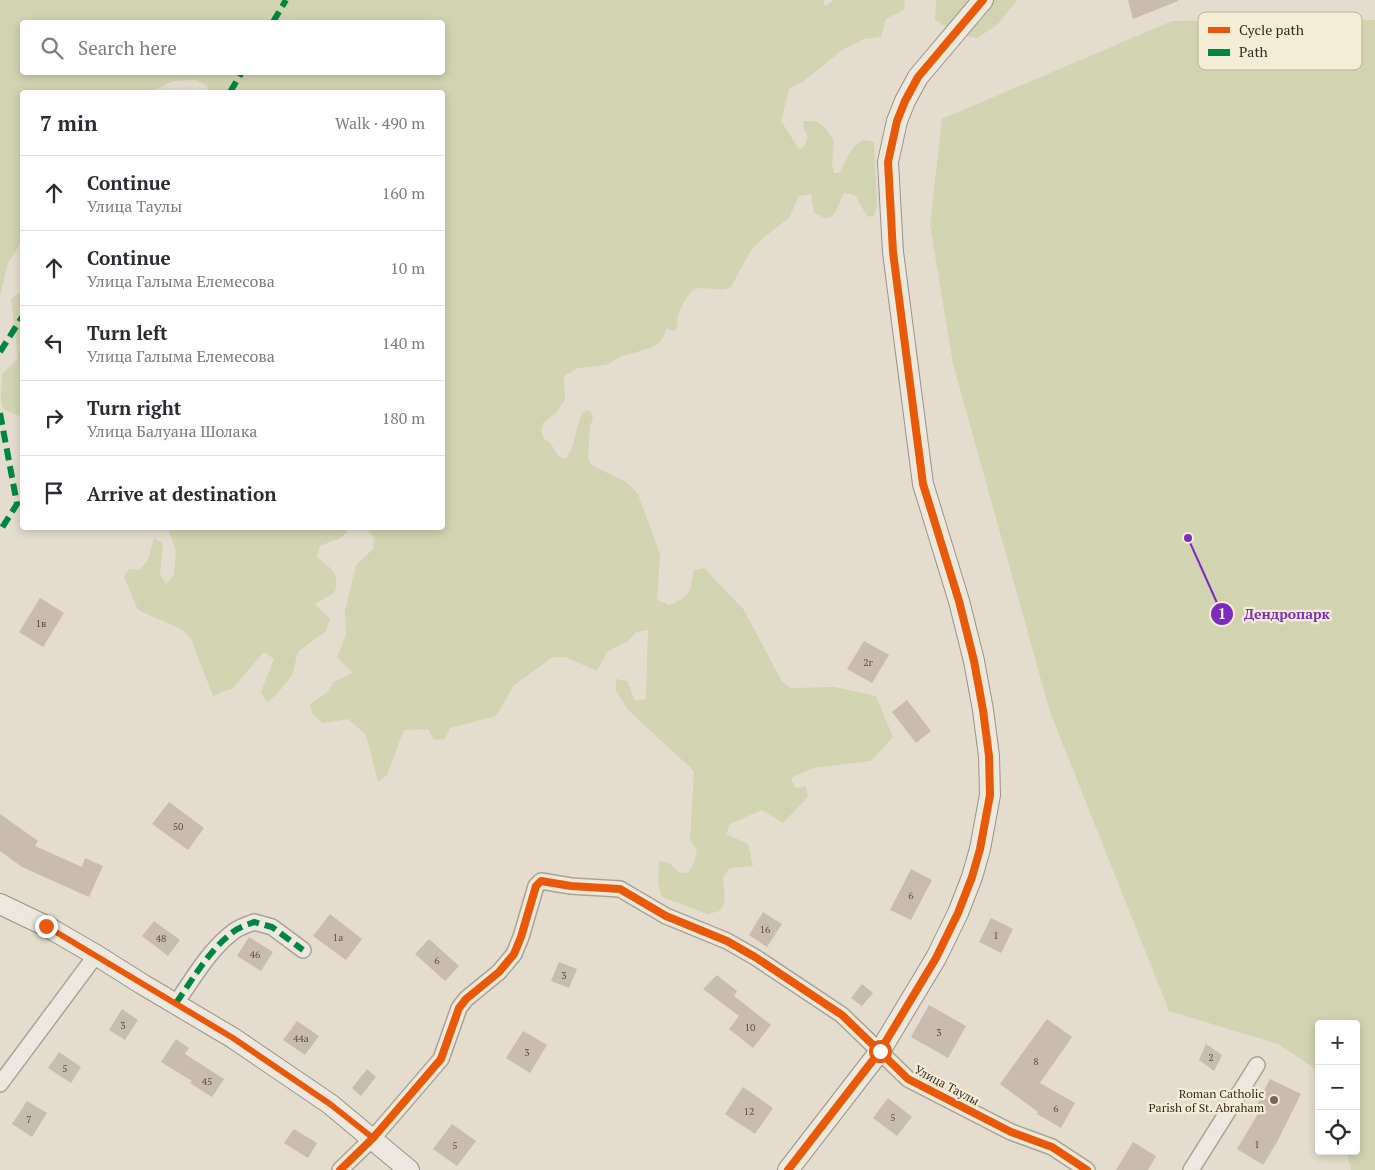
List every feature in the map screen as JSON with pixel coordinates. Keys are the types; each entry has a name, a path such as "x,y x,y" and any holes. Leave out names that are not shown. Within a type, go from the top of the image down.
{"street":[{"path":"788,1170 880,1051 936,958 958,913 975,868 990,795 989,756 974,661 959,601 924,484 893,252 888,162 897,121 918,77 983,0"},
{"name":"Улица Таулы","path":"373,1138 440,1059 459,1008 466,999 499,972 514,954 536,886 541,881 571,886 620,889 666,916 727,941 755,957 842,1015 908,1079 1011,1132 1052,1147 1087,1170"},
{"path":"0,904 46,926 96,954 142,984 233,1038 330,1104 410,1170"},
{"path":"176,1004 206,961 222,941 235,930 254,922 272,927 303,950"},
{"path":"0,1084 96,954"},
{"path":"1191,1170 1257,1065"},
{"path":"340,1170 373,1138"}],"green space":[{"path":"0,0 824,0 824,5 827,5 834,0 904,0 905,9 886,19 881,37 864,39 842,50 804,81 789,89 781,121 799,149 804,147 808,137 803,127 804,121 815,121 825,127 834,141 832,164 834,173 839,173 851,150 858,143 862,141 874,142 877,206 873,217 867,216 855,195 844,193 834,214 830,218 824,218 814,213 811,194 799,196 789,218 764,237 751,250 731,287 726,289 700,288 692,291 680,310 675,331 667,328 660,342 653,347 620,357 606,365 578,368 564,376 565,399 557,412 543,423 541,432 544,439 550,442 558,456 565,459 572,449 583,412 590,410 593,418 590,426 588,458 591,465 626,482 638,494 660,554 657,600 669,605 682,599 690,588 694,570 704,568 744,610 781,680 790,688 834,687 876,696 893,737 871,761 813,768 791,778 795,788 806,786 808,797 783,823 762,810 730,824 726,834 748,844 753,866 730,868 723,877 725,901 720,911 707,914 662,897 658,884 659,861 670,863 678,872 688,873 694,862 697,850 690,840 694,771 629,711 616,691 616,679 627,681 635,701 646,699 648,630 636,632 628,641 607,652 597,671 565,657 553,657 514,685 496,716 450,728 445,739 434,740 428,729 404,730 387,775 378,782 366,735 348,719 323,723 313,715 310,704 328,692 333,682 353,673 337,657 346,635 345,611 356,565 373,549 374,538 368,530 445,530 445,90 208,90 207,86 196,80 173,81 155,90 20,90 20,244 8,263 0,296"},
{"path":"936,0 1017,0 998,24 977,38 959,35 935,20"},
{"path":"1362,20 1375,20 1375,1170 1351,1170 1348,1155 1360,1155 1360,1020 1315,1020 1315,1068 1278,1044 1169,1011 1050,712 953,364 930,225 942,119 1172,21 1198,21 1198,70 1362,70"},
{"path":"20,292 20,416 3,409 1,398 2,374 18,358 11,299"},
{"path":"169,530 348,530 341,538 320,546 317,557 333,571 336,579 335,592 315,604 330,619 326,631 298,652 292,675 277,694 267,702 261,692 274,659 264,652 233,688 213,696 191,639 183,630 138,610 124,577 129,569 140,570 148,560 154,538 163,543 160,574 166,584 174,575 176,551"}],"building":[{"path":"1128,0 1178,0 1178,1 1133,19"},
{"path":"40,598 64,613 43,647 19,632"},
{"path":"864,641 889,655 872,683 847,669"},
{"path":"907,700 931,731 916,743 892,712"},
{"path":"169,802 204,828 188,850 152,824"},
{"path":"0,814 38,841 35,846 82,867 85,858 103,866 89,897 22,867 0,851"},
{"path":"911,869 932,880 911,920 890,910"},
{"path":"763,912 782,924 767,947 749,935"},
{"path":"330,914 362,939 346,960 313,936"},
{"path":"991,918 1013,929 1001,953 979,942"},
{"path":"154,921 180,940 168,956 142,936"},
{"path":"249,937 273,952 261,971 237,956"},
{"path":"429,939 459,966 445,981 415,954"},
{"path":"559,962 577,969 569,988 551,981"},
{"path":"717,975 737,991 734,996 771,1025 753,1048 729,1029 739,1016 703,989"},
{"path":"862,984 873,993 862,1006 851,998"},
{"path":"929,1005 966,1026 948,1058 911,1037"},
{"path":"122,1009 138,1020 125,1040 109,1030"},
{"path":"1047,1019 1072,1037 1040,1083 1075,1103 1061,1128 1037,1114 1038,1112 1000,1084"},
{"path":"297,1021 319,1036 305,1055 283,1040"},
{"path":"523,1031 547,1045 530,1073 506,1058"},
{"path":"176,1039 189,1048 185,1054 224,1079 212,1097 190,1083 192,1081 161,1062"},
{"path":"1206,1044 1222,1055 1214,1071 1199,1060"},
{"path":"59,1052 81,1067 71,1083 48,1068"},
{"path":"367,1069 376,1077 361,1096 352,1088"},
{"path":"1270,1079 1301,1094 1263,1165 1237,1149 1259,1112 1254,1110"},
{"path":"743,1087 773,1108 755,1134 725,1114"},
{"path":"888,1098 912,1117 897,1136 873,1118"},
{"path":"27,1101 47,1113 32,1137 12,1124"},
{"path":"452,1124 476,1141 457,1166 433,1149"},
{"path":"294,1129 317,1143 308,1158 284,1143"},
{"path":"1133,1142 1156,1156 1148,1170 1116,1170"}],"marked path":[{"path":"274,20 286,0"},
{"path":"231,90 240,75"},
{"path":"0,352 20,320"},
{"path":"0,413 17,504 0,531"},
{"path":"176,1003 216,947 243,926 254,922 272,927 303,950"}],"cycle path":[{"path":"788,1170 880,1051 936,958 958,913 972,877 980,849 990,795 989,756 974,661 959,601 923,484 893,252 888,162 897,121 918,77 983,0"},
{"path":"340,1170 373,1138 441,1059 459,1008 466,999 499,972 514,954 536,886 541,881 571,886 620,889 666,916 727,941 755,957 842,1015 908,1079 1011,1132 1052,1147 1087,1170"}],"place":[{"name":"Дендропарк","path":"1188,538"},
{"name":"Roman Catholic Parish of St. Abraham","path":"1274,1100"}],"route":[{"path":"46,926 96,954 142,984 233,1038 330,1104 373,1138 440,1059 459,1008 466,999 499,972 514,954 536,886 541,881 571,886 620,889 666,916 727,941 755,957 842,1015 880,1051"}]}
